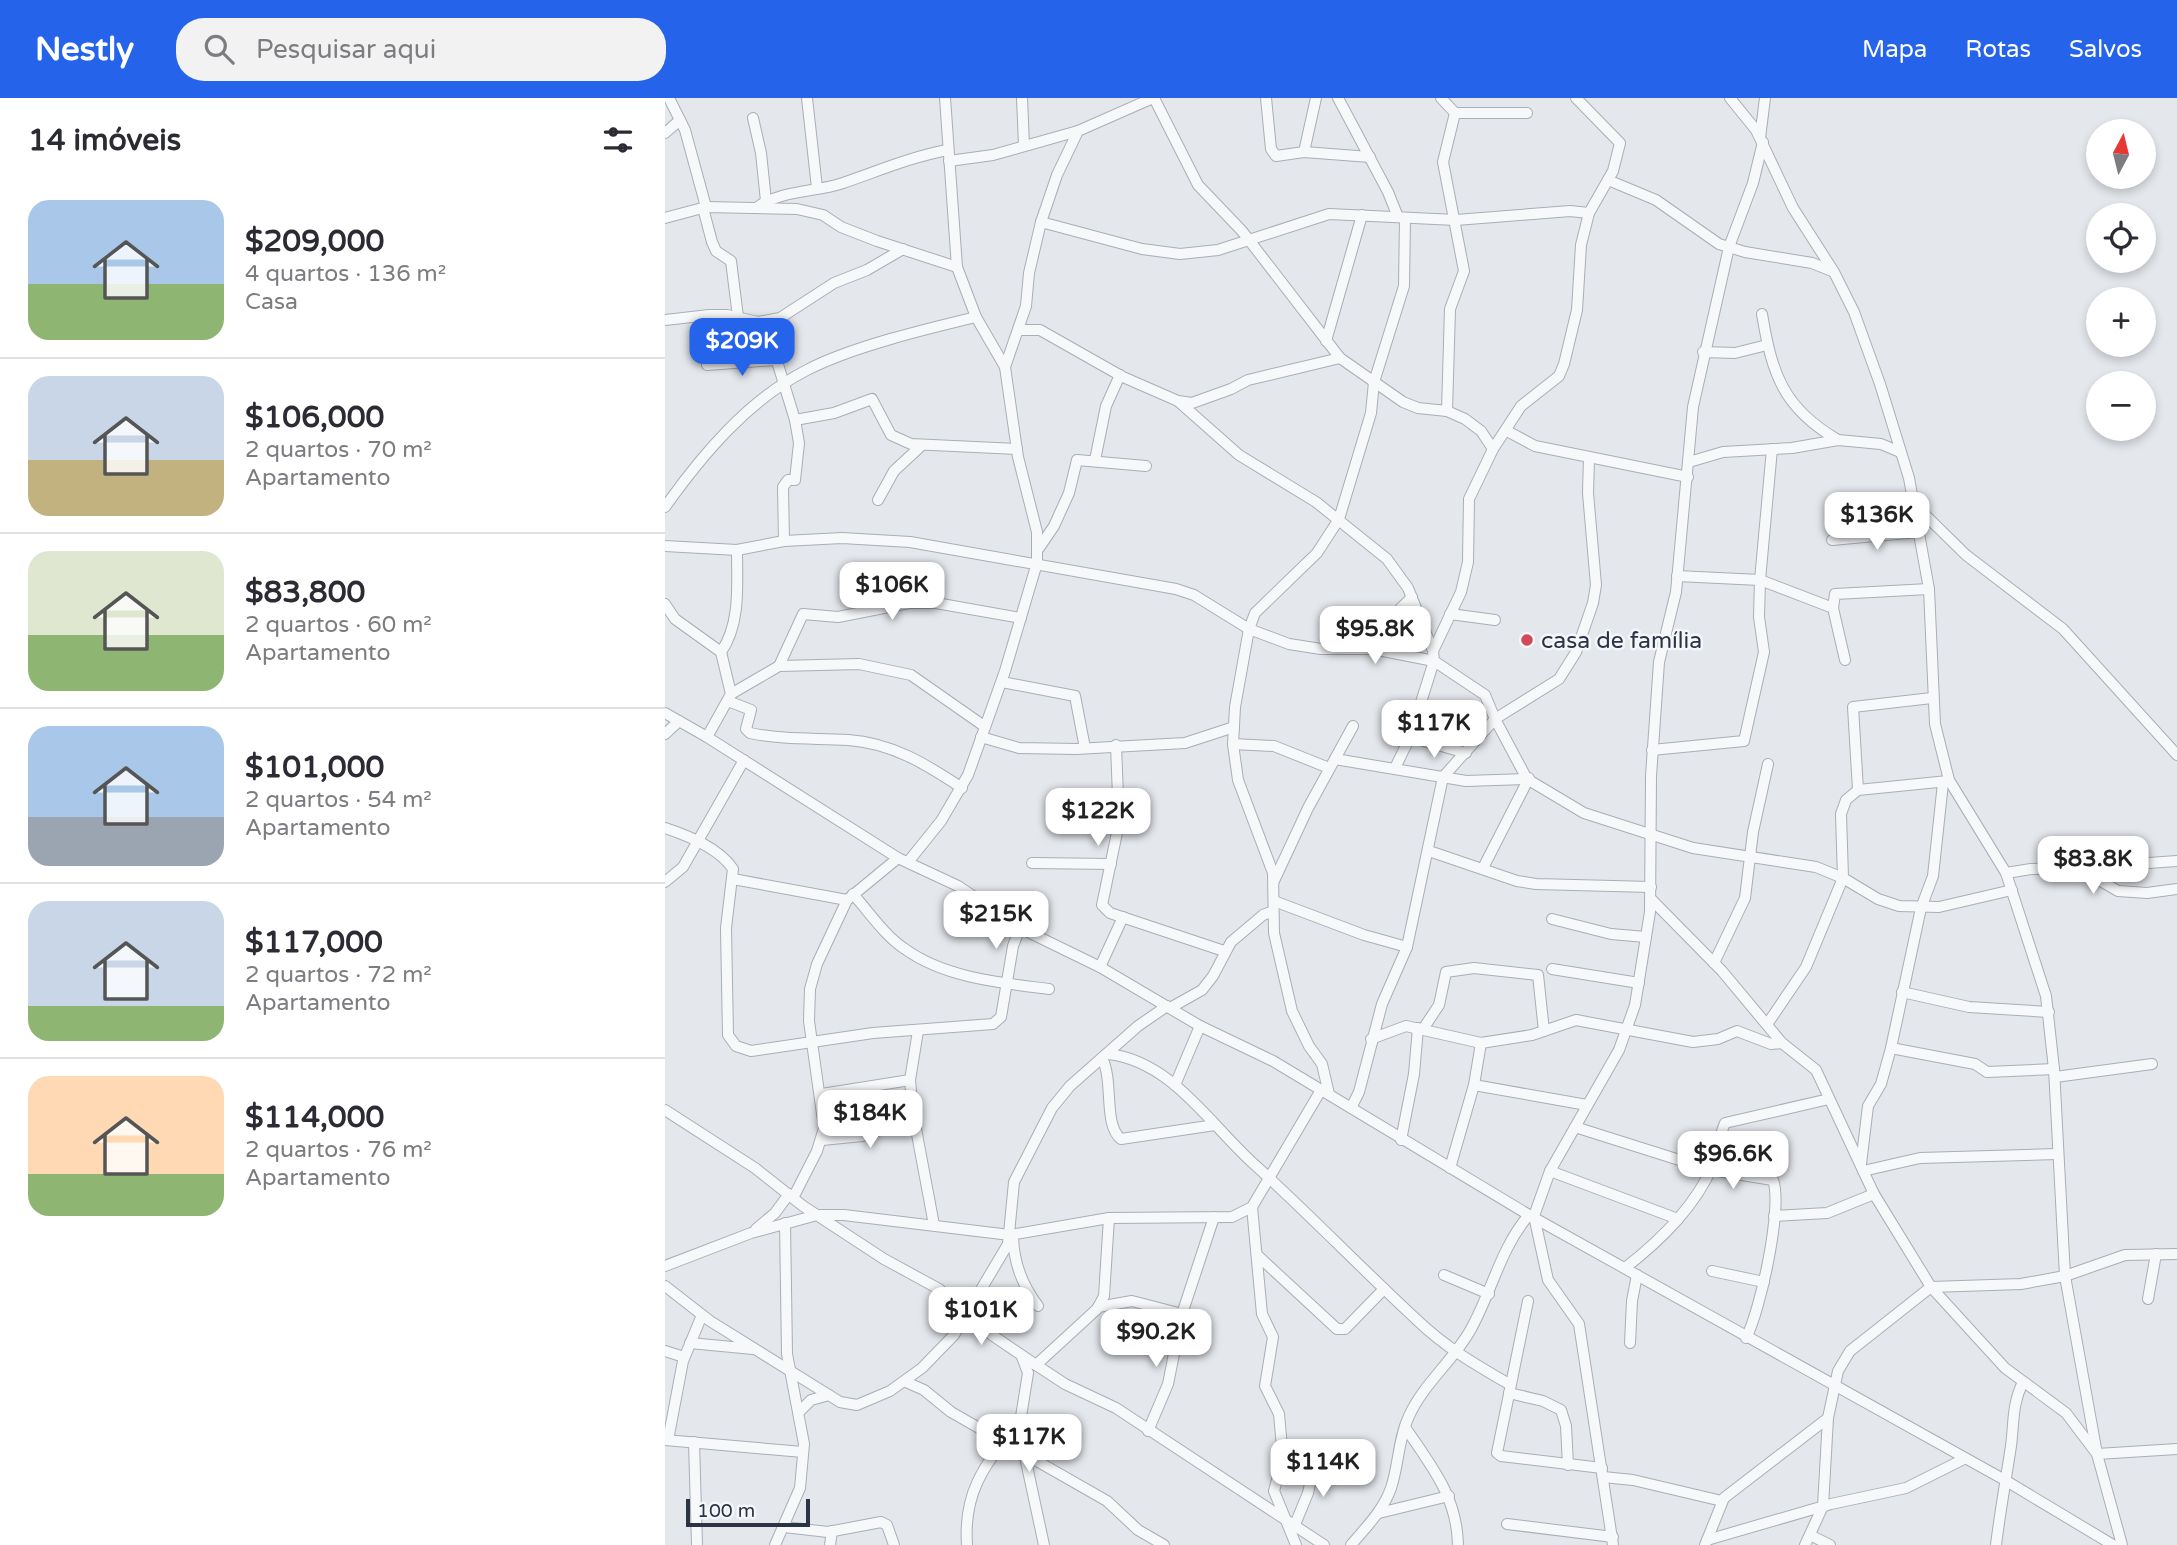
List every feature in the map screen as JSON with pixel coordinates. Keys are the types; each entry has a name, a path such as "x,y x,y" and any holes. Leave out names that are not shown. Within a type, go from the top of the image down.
{"street":[{"path":"807,98 817,188"},
{"path":"751,1233 791,1196 821,1140 824,1128 822,1094 811,1044 810,989 817,964 850,897 903,860 940,821 962,788 1002,682 1037,563 1039,548 1017,449 1005,367 975,317 957,267 944,98"},
{"path":"1023,98 1024,145"},
{"path":"665,218 705,208 769,203 843,183 895,163 948,155 993,155 1078,131 1154,98 1198,185 1247,238 1340,358 1403,402 1418,408 1447,411 1475,426 1493,449"},
{"path":"1266,98 1273,154 1304,152 1370,157"},
{"path":"1304,152 1316,98"},
{"path":"1296,1545 1291,1525 1274,1491 1283,1458 1279,1414 1265,1386 1273,1337 1262,1314 1252,1207 1268,1176 1325,1092 1322,1064 1308,1046 1292,1011 1274,933 1274,881 1268,853 1238,780 1234,727 1249,629 1264,602 1317,553 1339,519 1371,413 1374,382 1404,286 1401,217 1338,98"},
{"path":"1441,98 1455,113 1527,113"},
{"path":"1395,768 1410,737 1434,656 1461,592 1468,562 1469,499 1493,449 1521,406 1559,376 1564,364 1577,310 1581,245 1589,213 1608,180 1620,143 1576,98"},
{"path":"1730,98 1761,140 1793,208 1834,272 1870,353 1915,505 1929,589 1932,698 1946,782 1933,876 1921,908 1881,1084 1868,1106 1862,1168"},
{"path":"1351,1545 1379,1513 1391,1489 1405,1427 1421,1394 1469,1332 1489,1294 1510,1240 1531,1215 1550,1171 1629,1029 1639,983 1651,893 1653,750 1659,662 1677,576 1693,407 1703,352 1719,301 1729,247 1753,183 1765,98"},
{"path":"673,99 705,208 712,242 716,251 731,261 738,317"},
{"path":"1447,411 1450,309 1464,271 1443,162 1455,113"},
{"path":"753,118 769,203"},
{"path":"665,133 680,120"},
{"path":"1005,367 1026,306 1029,273 1041,222 1078,131"},
{"path":"1608,180 1656,200 1704,236 1729,247 1812,263 1834,272"},
{"path":"769,203 823,215 841,227 957,267"},
{"path":"1041,222 1161,253 1200,253 1329,214 1456,220 1570,211 1589,213"},
{"path":"1326,341 1362,215"},
{"path":"665,320 709,315 765,322 780,318 834,283 883,262 903,249"},
{"path":"1026,306 1040,330 1120,376 1178,401 1192,403 1248,380 1340,358"},
{"path":"1762,314 1767,345 1790,402 1818,428 1838,440"},
{"path":"665,507 709,450 783,386 822,363 975,317"},
{"path":"765,322 783,386 796,420 799,451 795,480 788,480 783,486 784,541"},
{"path":"1018,330 1040,330"},
{"path":"1703,352 1735,353 1767,345"},
{"path":"707,365 775,360"},
{"path":"1095,460 1106,406 1120,376"},
{"path":"796,420 834,412 872,398 891,435 911,444 1017,449"},
{"path":"1178,401 1239,454 1339,519 1387,559 1412,597 1434,656"},
{"path":"1812,445 1818,428"},
{"path":"1881,444 1893,429"},
{"path":"1507,431 1535,446 1688,477"},
{"path":"1689,462 1723,452 1812,445 1838,440 1881,444 1900,452"},
{"path":"878,500 894,471 922,444"},
{"path":"1653,750 1725,745 1744,741 1764,652 1759,617 1760,580 1772,449"},
{"path":"1351,1108 1359,1092 1382,1004 1407,947 1443,777 1495,719 1551,687 1566,671 1576,652 1593,603 1596,585 1588,493 1589,458"},
{"path":"1039,548 1054,526 1069,493 1076,462 1095,460 1146,466"},
{"path":"1915,505 1966,555 2063,629 2177,755"},
{"path":"1832,540 1918,533"},
{"path":"665,546 737,550 784,541 842,538 897,541 1176,589 1194,596 1249,629 1304,647 1373,649 1434,656 1485,695 1495,719 1528,778 1584,813 1693,848 1749,858 1794,862 1843,878 1890,904 1921,908 1954,904 2012,890"},
{"path":"730,697 722,652 731,633 736,607 737,550"},
{"path":"1677,576 1760,580 1833,608"},
{"path":"1845,660 1833,597 1838,593 1929,589"},
{"path":"1373,649 1394,613 1412,597"},
{"path":"779,666 803,614 838,617 909,603 936,603 1021,618"},
{"path":"665,604 681,624 722,652"},
{"path":"1450,614 1495,620"},
{"path":"708,737 730,697 779,666 859,664 896,669 926,682 983,731 1019,748 1045,750 1185,743 1234,727"},
{"path":"1002,682 1075,696 1084,748"},
{"path":"730,697 751,709 746,729 750,733 789,739 848,740 876,745 922,761 962,788"},
{"path":"1858,789 1853,707 1932,698"},
{"path":"665,713 708,737 903,860 990,905 1020,928 1100,967 1200,1026 1249,1049 1531,1215 1746,1338 2003,1479 2113,1545"},
{"path":"665,734 679,721"},
{"path":"1274,881 1353,726"},
{"path":"1410,737 1466,753"},
{"path":"1234,744 1273,746 1332,764 1395,768 1443,777 1485,781 1528,778"},
{"path":"1116,745 1119,823 1103,905 1110,913 1224,951"},
{"path":"665,882 683,867 744,760"},
{"path":"1714,963 1745,898 1749,858 1767,764"},
{"path":"1483,868 1528,778"},
{"path":"1768,1023 1806,967 1843,878 1841,814 1846,800 1858,789 1946,782"},
{"path":"1946,782 2006,873 2049,1012 2055,1073 2065,1276 2097,1454 2122,1545"},
{"path":"665,828 698,841 728,861 733,869 726,928 728,1035 736,1046 751,1051 873,1033 997,1022 1001,1017 1006,983 1020,928"},
{"path":"1429,851 1508,878 1536,884 1651,893 1768,1023 1782,1043 1816,1070 1874,1194 1931,1287 1989,1352 2023,1382 2066,1413 2097,1454"},
{"path":"2006,873 2031,869 2177,861"},
{"path":"1032,863 1111,864"},
{"path":"2078,868 2118,891 2147,893 2177,889"},
{"path":"733,879 850,897 904,949 959,974 1049,989"},
{"path":"1273,906 1407,947"},
{"path":"1038,1306 1026,1290 1015,1261 1011,1235 1014,1182 1039,1129 1070,1086 1138,1026 1168,1007 1193,996 1208,983 1224,951 1273,906"},
{"path":"1100,967 1123,917"},
{"path":"1552,919 1611,934 1646,937"},
{"path":"1401,1140 1420,1028 1439,1005 1446,972 1474,968 1538,975 1544,1031"},
{"path":"1552,969 1639,983"},
{"path":"1902,992 1969,1007 2049,1012"},
{"path":"1371,1039 1394,1028 1420,1028 1481,1043 1544,1031 1576,1020 1693,1042 1718,1039 1737,1031 1771,1044 1782,1043"},
{"path":"1175,1085 1200,1026"},
{"path":"918,1031 910,1080 915,1124 934,1225"},
{"path":"1450,1168 1474,1085 1481,1043"},
{"path":"1891,1048 1975,1064 1987,1072 2055,1073 2152,1064"},
{"path":"1105,1056 1134,1059 1175,1085 1384,1289 1453,1352 1509,1389 1561,1410 1566,1426 1568,1465"},
{"path":"1105,1056 1110,1078 1113,1127 1121,1139 1215,1125"},
{"path":"822,1094 910,1080"},
{"path":"1474,1085 1587,1105"},
{"path":"1625,1268 1650,1249 1678,1219 1711,1170 1723,1128 1730,1120 1829,1100"},
{"path":"665,1110 755,1168 817,1215 884,1259 939,1289 992,1335 1036,1365 1116,1408 1324,1545"},
{"path":"821,1140 862,1136 885,1128 915,1124"},
{"path":"1576,1127 1711,1170 1773,1180 1774,1216 1764,1282 1755,1321 1746,1338"},
{"path":"1862,1168 1920,1158 2057,1154"},
{"path":"1550,1171 1678,1219"},
{"path":"1774,1216 1827,1213 1874,1194"},
{"path":"665,1266 751,1233 817,1215 1011,1235 1109,1218 1232,1217 1252,1207"},
{"path":"1507,1524 1613,1541 1579,1324 1548,1280 1531,1215"},
{"path":"1148,1431 1170,1377 1182,1314 1214,1217"},
{"path":"1036,1365 1098,1307 1104,1296 1109,1218"},
{"path":"775,1545 800,1489 803,1452 800,1411 790,1371 784,1304 785,1223"},
{"path":"665,1286 702,1315 754,1349 846,1405 857,1405 906,1382 954,1335 1011,1235"},
{"path":"2148,1299 2156,1254"},
{"path":"1830,1545 1808,1541 1823,1506 1828,1418 1838,1371 1850,1351 1931,1287 2021,1284 2065,1276 2125,1255 2177,1254"},
{"path":"1257,1255 1338,1329 1345,1329 1384,1289"},
{"path":"1712,1271 1764,1282"},
{"path":"1444,1275 1489,1294"},
{"path":"1630,1343 1632,1301 1637,1275"},
{"path":"1098,1307 1132,1301 1182,1314"},
{"path":"1528,1301 1498,1455 1602,1472 1722,1502"},
{"path":"702,1315 684,1357 667,1440 803,1452"},
{"path":"690,1343 754,1349"},
{"path":"665,1351 684,1357"},
{"path":"1018,1352 1028,1373 1019,1421 1044,1545"},
{"path":"906,1382 924,1390 951,1412 1107,1501 1138,1530 1164,1545"},
{"path":"1996,1545 2003,1479 2011,1446 2012,1412 2023,1382"},
{"path":"800,1411 816,1398 829,1395"},
{"path":"1706,1542 1722,1502 1828,1418"},
{"path":"967,1545 969,1499 1003,1442 1019,1421"},
{"path":"1405,1427 1449,1496 1458,1522 1458,1545"},
{"path":"694,1442 697,1545"},
{"path":"2097,1454 2177,1450"},
{"path":"1706,1542 1823,1506 1906,1488 1964,1459"},
{"path":"1291,1525 1308,1493 1315,1461"},
{"path":"1379,1513 1449,1496"},
{"path":"784,1527 832,1531 881,1522 887,1525 894,1545"},
{"path":"831,1545 832,1531"}],"place":[{"name":"casa de família","path":"1527,640"}]}
